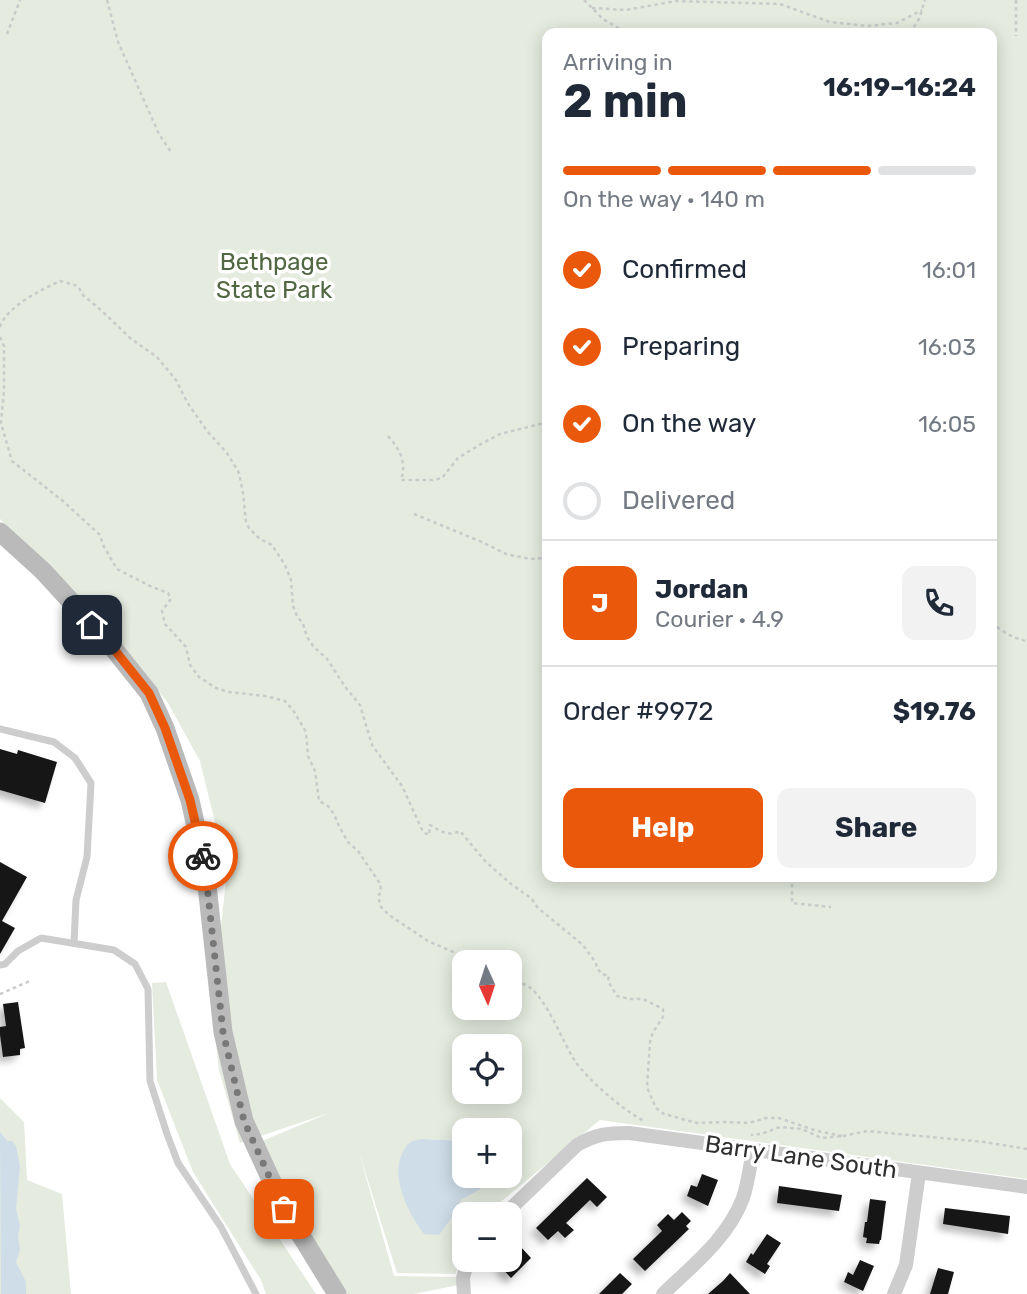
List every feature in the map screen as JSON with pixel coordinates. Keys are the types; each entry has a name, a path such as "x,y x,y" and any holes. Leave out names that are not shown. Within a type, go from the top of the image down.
{"main road":[{"path":"0,531 43,571 109,643 149,693 165,728 190,800 205,867 223,1032 244,1121 284,1209 337,1294"}],"street":[{"name":"Barry Lane South","path":"518,1202 577,1145 606,1133 629,1133 1027,1187"},
{"path":"663,1294 730,1226 742,1200 753,1150"},
{"path":"894,1294 906,1265 919,1173"},
{"path":"464,1294 465,1272"}],"lane":[{"path":"0,729 54,742 75,758 91,783 87,857 76,900 74,943"},
{"path":"0,965 41,938 114,950 135,964 148,989 150,1081 167,1134 178,1163 221,1227 256,1294"}],"path":[{"path":"7,34 20,0"},
{"path":"107,0 118,42 159,134 171,152"},
{"path":"584,0 603,19 618,28"},
{"path":"913,28 925,0"},
{"path":"1016,0 1016,36"},
{"path":"592,8 626,10 676,1 780,4 830,22 867,26 897,23 922,10"},
{"path":"0,327 2,321 38,291 60,281 78,286 83,295 130,338 157,357 176,380 187,402 207,431 227,453 239,473 249,528 260,539 272,545 285,565 291,580 293,606 307,637 327,659 360,705 372,745 402,786 423,832 429,835 430,825 443,833 454,834 460,831 486,862 531,898 538,908 583,946 602,974 610,976 608,981 617,996 643,999 663,1009 663,1017 650,1042 647,1071 647,1087 656,1108 664,1114 697,1124 749,1124 766,1118 779,1118 817,1131 843,1136"},
{"path":"0,337 4,345 1,423 12,461 63,501 100,535 117,569 168,593 171,598 162,611 164,624 186,647 190,666 199,677 216,688 229,692 285,701 306,732 308,756 315,771 320,801 334,814 348,842 358,851 381,885 378,896 381,907 428,941 452,952"},
{"path":"388,436 402,454 404,469 401,480 433,480 442,478 458,458 500,434 542,424"},
{"path":"414,514 506,554 542,558"},
{"path":"997,628 1027,641"},
{"path":"792,882 792,903 831,907"},
{"path":"0,995 30,981"},
{"path":"522,984 532,988 546,1006 578,1065 620,1104 643,1121 654,1122"},
{"path":"742,1136 761,1134 780,1127 802,1129 821,1138 867,1131 984,1142 1027,1149"}],"green space":[{"name":"Bethpage State Park","path":"0,0 1027,0 1027,1179 600,1120 522,1184 522,1118 452,1118 452,1140 422,1139 461,1200 481,1188 518,1188 501,1202 452,1202 452,1272 456,1274 397,1273 358,1149 394,1276 459,1277 458,1285 414,1294 337,1294 255,1144 329,1113 240,1143 219,1070 212,1010 227,871 200,761 168,703 123,646 0,519"},
{"path":"166,982 230,1164 316,1294 266,1294 261,1280 193,1172 157,1080 152,983"},
{"path":"0,1098 24,1122 27,1180 62,1194 71,1294 0,1294"}],"shaded area":[{"path":"0,1132 7,1141 12,1141 16,1146 20,1167 16,1209 20,1226 20,1250 16,1262 26,1282 26,1294 1,1294"},
{"path":"452,1140 452,1188 481,1188 460,1202 452,1202 452,1217 439,1235 424,1234 400,1187 399,1166 402,1154 413,1141"}],"building":[{"path":"0,749 17,754 18,750 57,762 45,803 0,790"},
{"path":"0,862 27,877 2,921 15,928 0,954"},
{"path":"18,1002 25,1048 20,1049 20,1055 3,1057 0,1027 6,1026 3,1004"},
{"path":"702,1174 718,1180 708,1206 687,1196 691,1185 697,1187"},
{"path":"587,1178 607,1197 597,1207 590,1200 566,1223 574,1230 565,1238 558,1231 548,1240 536,1228"},
{"path":"779,1186 842,1195 839,1211 777,1203"},
{"path":"870,1199 886,1201 879,1244 866,1243 867,1238 863,1237"},
{"path":"945,1208 1010,1216 1008,1234 943,1224"},
{"path":"682,1212 691,1221 686,1226 689,1229 645,1271 633,1259 662,1231 657,1225 668,1214 674,1220"},
{"path":"767,1234 781,1243 767,1264 770,1266 765,1274 746,1262"},
{"path":"522,1248 531,1258 522,1267"},
{"path":"860,1260 874,1266 863,1291 844,1282 848,1272 853,1275"},
{"path":"938,1268 954,1272 948,1294 930,1294"},
{"path":"506,1272 517,1272 511,1278"},
{"path":"620,1273 632,1284 622,1294 599,1294"},
{"path":"730,1273 750,1294 708,1294 723,1281"}],"way so far":[{"path":"203,856 223,1032 244,1121 284,1209"}],"route":[{"path":"92,625 149,693 165,728 190,800 203,856"}]}
